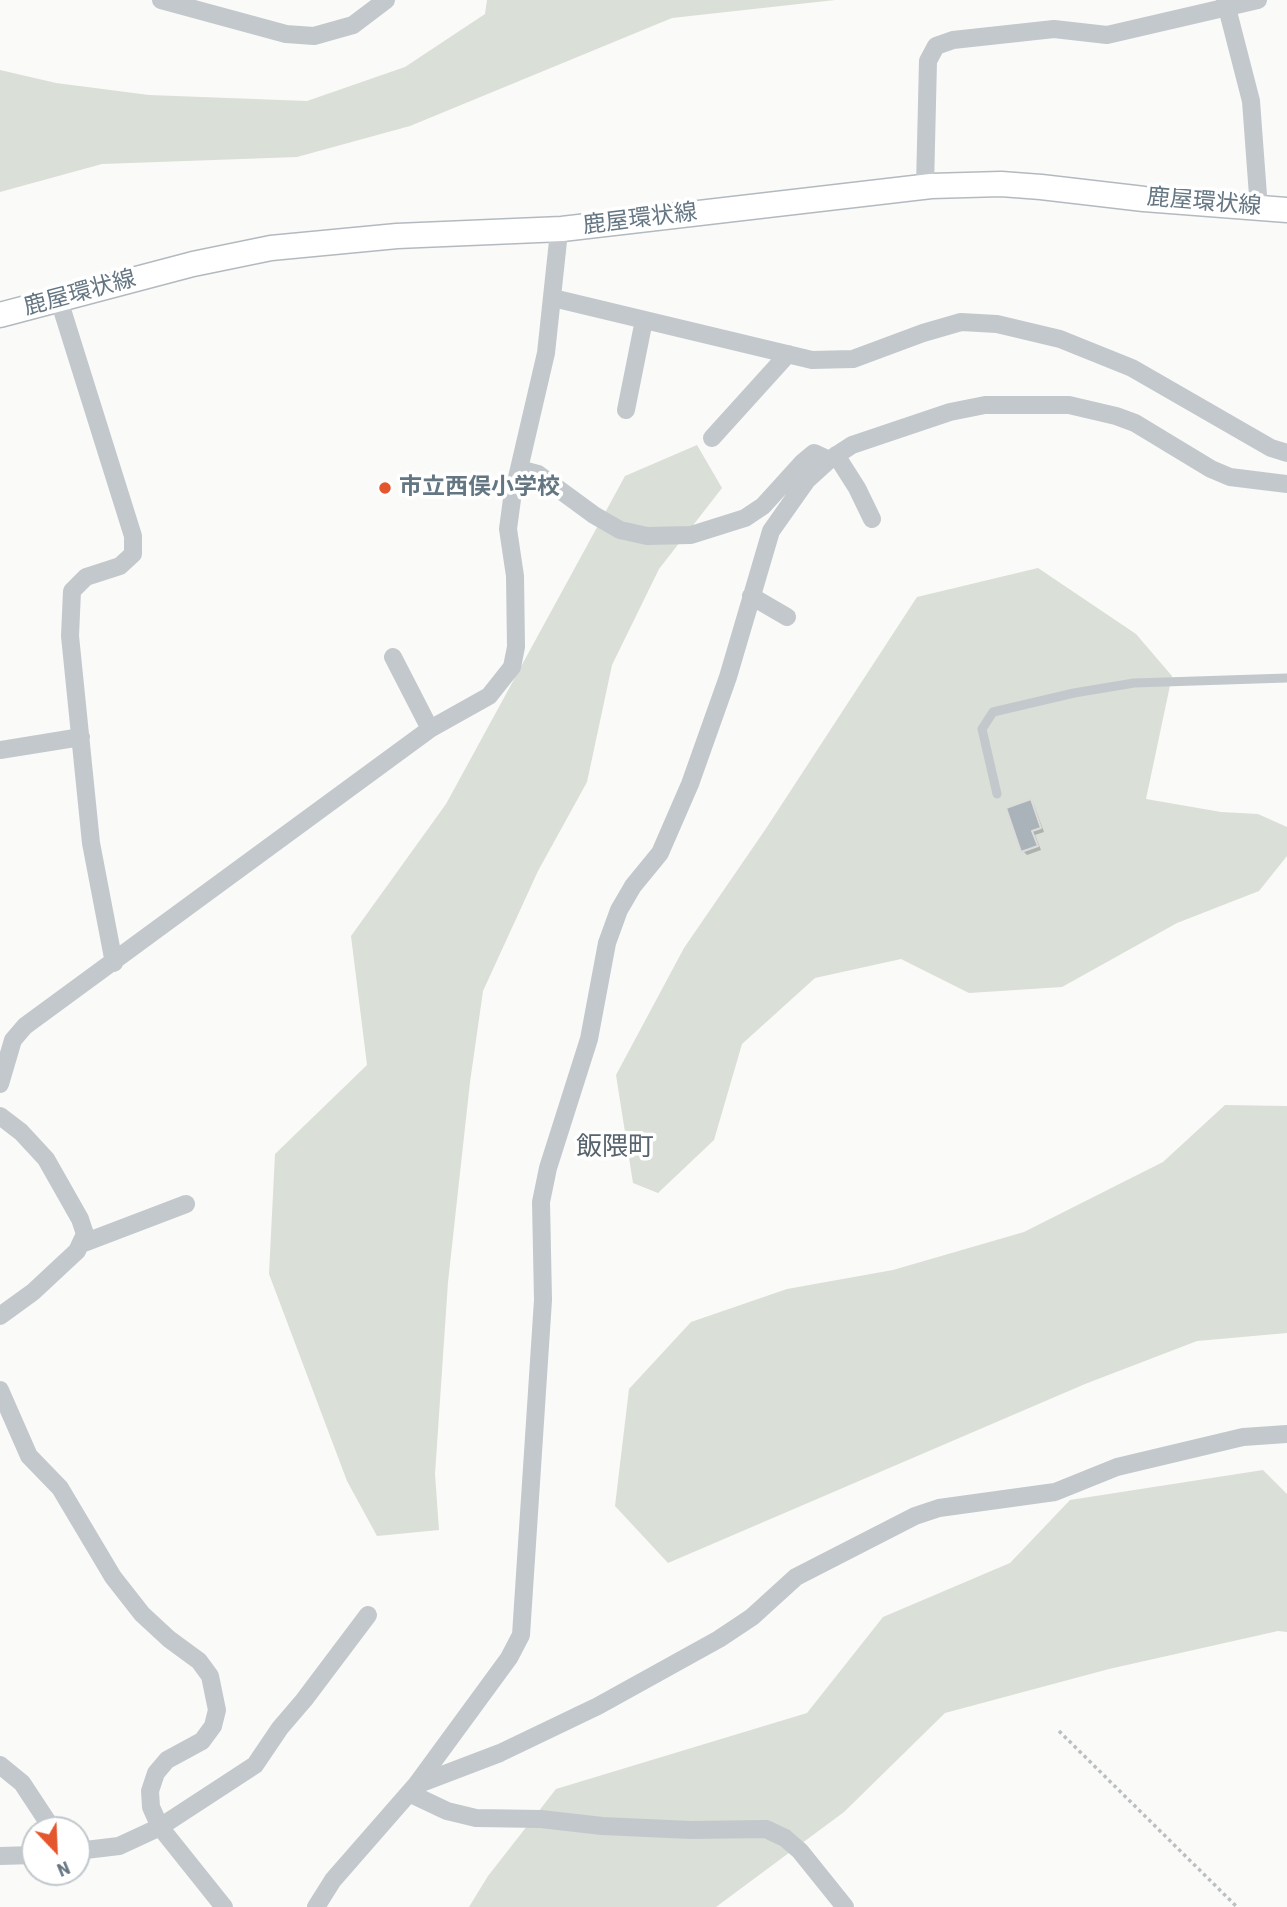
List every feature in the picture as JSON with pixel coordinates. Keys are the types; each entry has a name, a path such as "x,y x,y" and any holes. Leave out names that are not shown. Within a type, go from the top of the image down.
{"main road":[{"name":"鹿屋環状線","path":"0,315 193,264 271,248 397,236 562,229 925,186 1001,184 1287,210"}],"street":[{"path":"161,0 286,34 314,36 353,25 386,0"},
{"path":"925,186 928,61 936,46 953,40 1054,29 1107,36 1226,3 1258,0"},
{"path":"1226,3 1251,102 1259,209"},
{"path":"0,1084 13,1040 25,1026 430,729 489,696 512,667 516,647 515,576 508,529 546,354 558,241 562,229"},
{"path":"553,298 812,360 853,359 961,322 997,324 1060,339 1132,368 1271,448 1287,453"},
{"path":"59,300 133,536 133,554 120,566 86,577 72,591 70,636 91,843 114,962"},
{"path":"626,410 644,320"},
{"path":"712,438 788,354"},
{"path":"316,1907 333,1880 413,1789 509,1658 521,1635 542,1300 541,1202 548,1168 589,1039 607,943 619,910 632,886 660,853 690,784 728,677 771,531 807,480 852,445 950,412 985,405 1069,405 1116,416 1135,423 1211,469 1230,477 1287,484"},
{"path":"519,469 538,474 594,515 620,530 647,536 680,535 714,529 745,518 763,506 814,453 832,458 856,488 872,519"},
{"path":"751,596 787,617"},
{"path":"393,657 430,729"},
{"path":"0,750 81,737"},
{"path":"0,1116 21,1132 46,1159 80,1219 85,1234 77,1251 33,1292 0,1316"},
{"path":"80,1244 186,1204"},
{"path":"0,1390 29,1456 60,1488 113,1577 142,1614 169,1639 199,1661 210,1675 217,1710 213,1726 202,1741 167,1760 156,1773 150,1791 151,1807 160,1827 224,1907"},
{"path":"413,1789 500,1753 598,1706 741,1625 796,1577 915,1516 939,1508 1055,1492 1117,1466 1243,1437 1287,1434"},
{"path":"91,1849 119,1846 160,1827 255,1765 279,1728 304,1700 368,1615"},
{"path":"0,1765 22,1783 44,1816"},
{"path":"413,1789 447,1811 476,1818 541,1819 602,1826 691,1830 766,1829 785,1838 800,1851 845,1907"},
{"path":"0,1856 21,1855"}],"lane":[{"path":"997,794 982,729 993,712 1074,693 1134,683 1287,678"}],"path":[{"path":"1059,1731 1237,1907"}],"shaded area":[{"path":"487,0 835,0 672,18 410,126 297,157 102,164 0,192 0,70 56,83 149,95 307,101 405,67 485,14"},
{"path":"697,445 722,488 659,569 612,665 587,782 538,871 483,991 448,1282 435,1474 439,1530 377,1536 347,1481 269,1274 275,1154 367,1065 351,936 446,804 625,476"},
{"path":"1038,568 1136,634 1172,676 1146,799 1221,812 1258,814 1287,827 1287,856 1259,891 1177,923 1062,987 969,993 901,959 815,978 742,1044 714,1140 658,1193 633,1183 616,1075 684,948 767,827 917,597"},
{"path":"1225,1105 1287,1106 1287,1333 1197,1341 1085,1384 668,1563 615,1506 629,1389 691,1322 787,1289 893,1270 1024,1232 1163,1162"},
{"path":"1263,1470 1287,1494 1287,1632 1278,1631 1109,1669 945,1713 844,1812 716,1907 469,1907 488,1876 556,1789 807,1713 883,1617 1010,1563 1070,1500"}],"building":[{"path":"1031,799 1041,828 1032,831 1038,846 1021,852 1006,808"}],"place":[{"name":"市立西俣小学校","path":"385,488"}],"district":[{"name":"飯隈町","path":"615,1148"}]}
